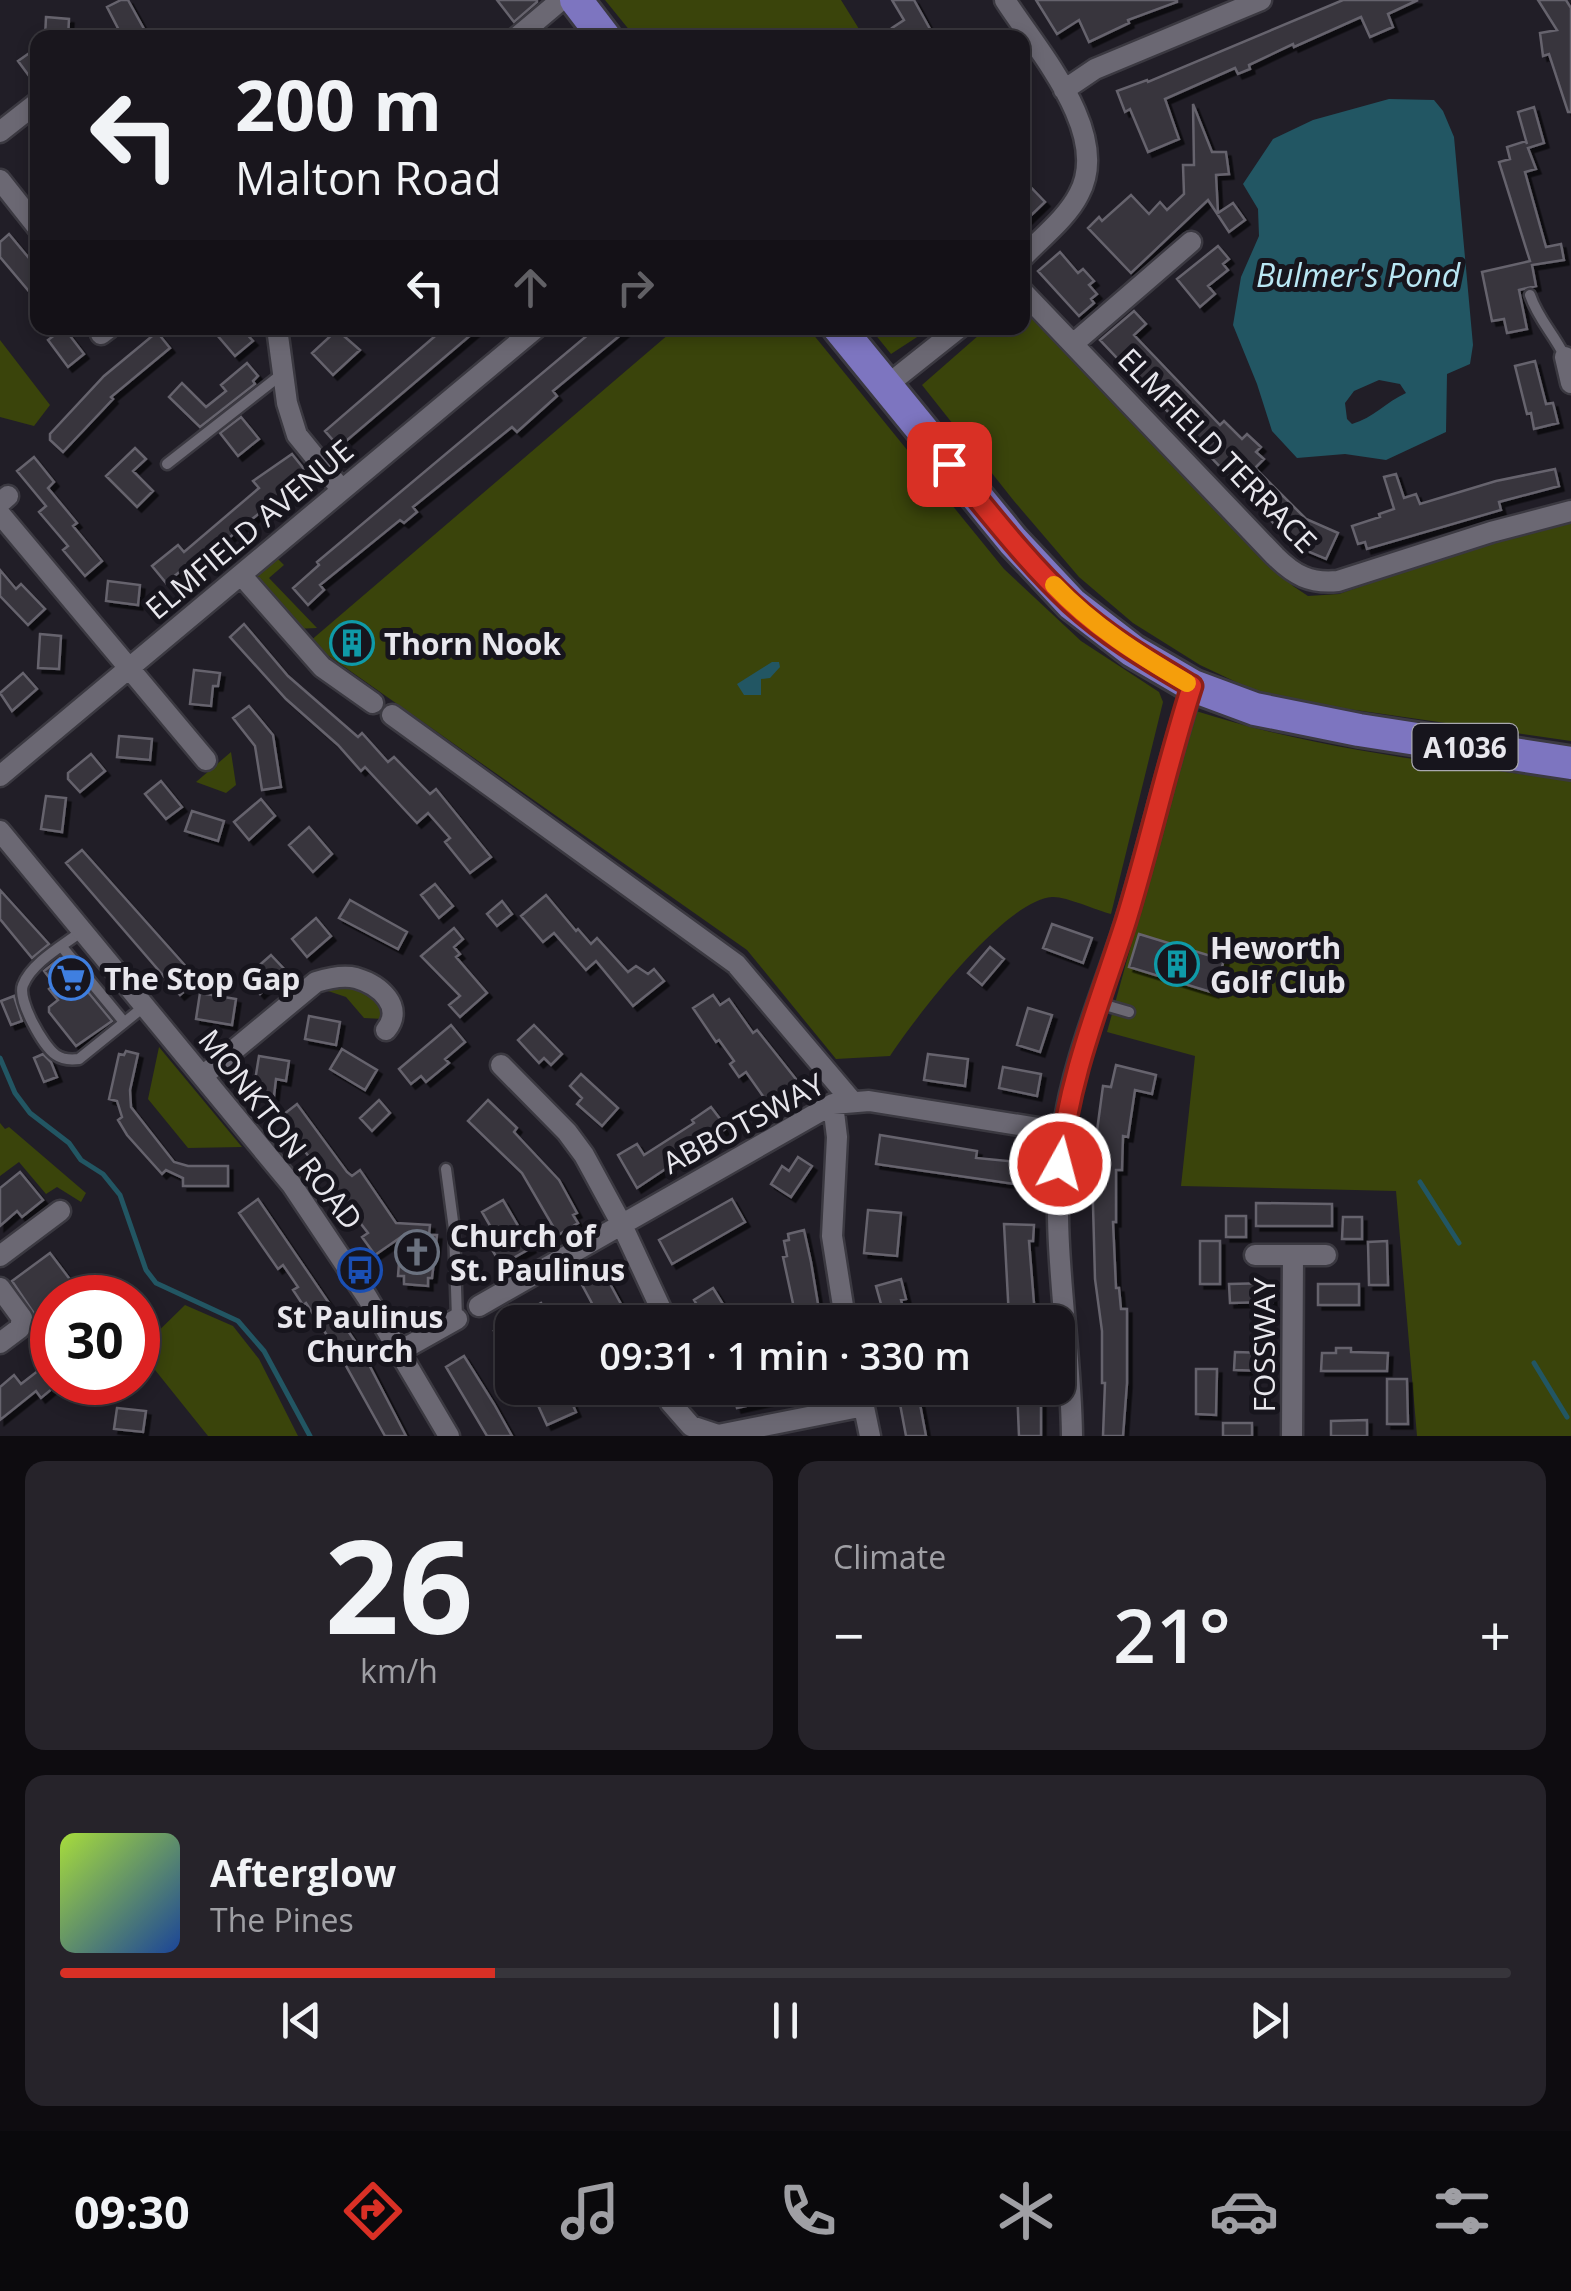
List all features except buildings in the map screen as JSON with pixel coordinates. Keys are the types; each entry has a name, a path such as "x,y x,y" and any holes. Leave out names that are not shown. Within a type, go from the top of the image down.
{"main road":[{"path":"576,0 599,30"},
{"name":"A1036","path":"845,335 1013,542 1072,604 1124,645 1192,686 1255,709 1309,720 1571,763"}],"street":[{"path":"525,30 561,0"},
{"path":"1005,0 1025,30"},
{"path":"1064,90 1095,69 1261,0"},
{"path":"1030,38 1077,112 1088,158 1084,186 1064,215 1030,250"},
{"path":"0,132 30,108"},
{"path":"0,180 30,218"},
{"path":"1072,344 1191,242"},
{"name":"ELMFIELD TERRACE","path":"1030,299 1300,578 1324,583 1338,581 1571,511"},
{"path":"277,335 297,435 342,490"},
{"name":"ELMFIELD AVENUE","path":"0,776 528,335"},
{"path":"886,386 950,335"},
{"path":"1565,356 1571,383"},
{"path":"2,504 128,669 206,761"},
{"path":"242,576 301,636 337,680 373,703"},
{"path":"1072,1436 1058,1218 1063,1132 1192,686"},
{"path":"392,715 736,964 842,1102 832,1236 844,1305"},
{"name":"MONKTON ROAD","path":"0,831 292,1186 400,1351 449,1436"},
{"path":"204,1075 316,982 328,978 356,978 384,995 393,1004 394,1012 394,1021 386,1030"},
{"path":"500,1064 584,1154 659,1305"},
{"name":"ABBOTSWAY","path":"479,1306 842,1102 1063,1132"},
{"path":"0,1256 60,1211"},
{"name":"FOSSWAY","path":"1255,1254 1326,1255"},
{"name":"FOSSWAY","path":"1292,1436 1294,1255"},
{"path":"0,1288 22,1318 20,1328 0,1343"},
{"path":"400,1351 457,1319"},
{"path":"672,1405 690,1426 718,1435 832,1405"},
{"path":"864,1405 870,1436"}],"lane":[{"path":"1530,295 1537,316 1565,356"},
{"path":"167,464 282,373"},
{"path":"83,930 30,974 22,994 24,1007 51,1050 68,1060 80,1059 146,1005"},
{"path":"62,947 124,1022"},
{"path":"1098,1003 1129,1012"},
{"path":"446,1169 454,1229 457,1319"}],"green space":[{"path":"605,0 841,0 860,30 629,30"},
{"path":"1030,306 1233,524 1293,586 1308,596 1339,594 1481,545 1571,522 1571,741 1341,708 1255,691 1200,665 1133,623 1079,577 922,385 979,335 1030,335"},
{"path":"668,335 814,335 1004,569 1081,641 1159,692 1163,702 1111,914 1058,897 1033,903 1010,918 963,963 890,1056 836,1059 747,950 309,642"},
{"path":"876,335 920,335 891,354"},
{"path":"0,340 50,405 34,426 0,417"},
{"path":"274,555 284,565 269,578 317,628 293,629 256,588 254,575"},
{"path":"1196,711 1335,746 1571,781 1571,1436 1417,1436 1396,1191 1181,1186 1195,1056 1107,1032"},
{"path":"231,752 236,785 226,793 196,782"},
{"path":"330,983 363,986 385,1006 384,1019 364,1018 346,997 319,988"},
{"path":"159,1047 242,1147 188,1148 148,1099"},
{"path":"0,1123 86,1193 81,1202 57,1187 46,1194 19,1162 0,1176"},
{"path":"185,1305 233,1326 259,1359 298,1436 208,1436 160,1376 160,1329"}],"water":[{"name":"Bulmer's Pond","path":"1389,99 1434,100 1454,137 1473,345 1470,364 1447,374 1446,432 1386,460 1345,454 1297,458 1272,431 1233,325 1241,277 1259,236 1258,209 1243,184 1273,139 1313,120","holes":["1379,380 1400,384 1406,393 1360,421 1352,424 1347,419 1345,403 1354,391"]},
{"path":"772,662 779,662 780,667 770,678 761,679 761,695 744,695 737,684"}],"waterway":[{"path":"0,1058 15,1093 30,1113 69,1143 81,1160 103,1174 120,1195 146,1270 156,1283 238,1321 264,1351 310,1436"},
{"path":"1420,1182 1459,1243"},
{"path":"1534,1363 1567,1417"}],"slow traffic":[{"path":"1054,585 1124,645 1187,683"}],"place":[{"name":"Thorn Nook","path":"352,643"},
{"name":"Heworth Golf Club","path":"1177,964"},
{"name":"The Stop Gap","path":"71,978"},
{"name":"Church of St. Paulinus","path":"417,1252"},
{"name":"St Paulinus Church","path":"360,1270"}],"route":[{"path":"949,464 1013,542 1072,604 1124,645 1192,686 1126,919 1076,1073 1060,1164"}]}
